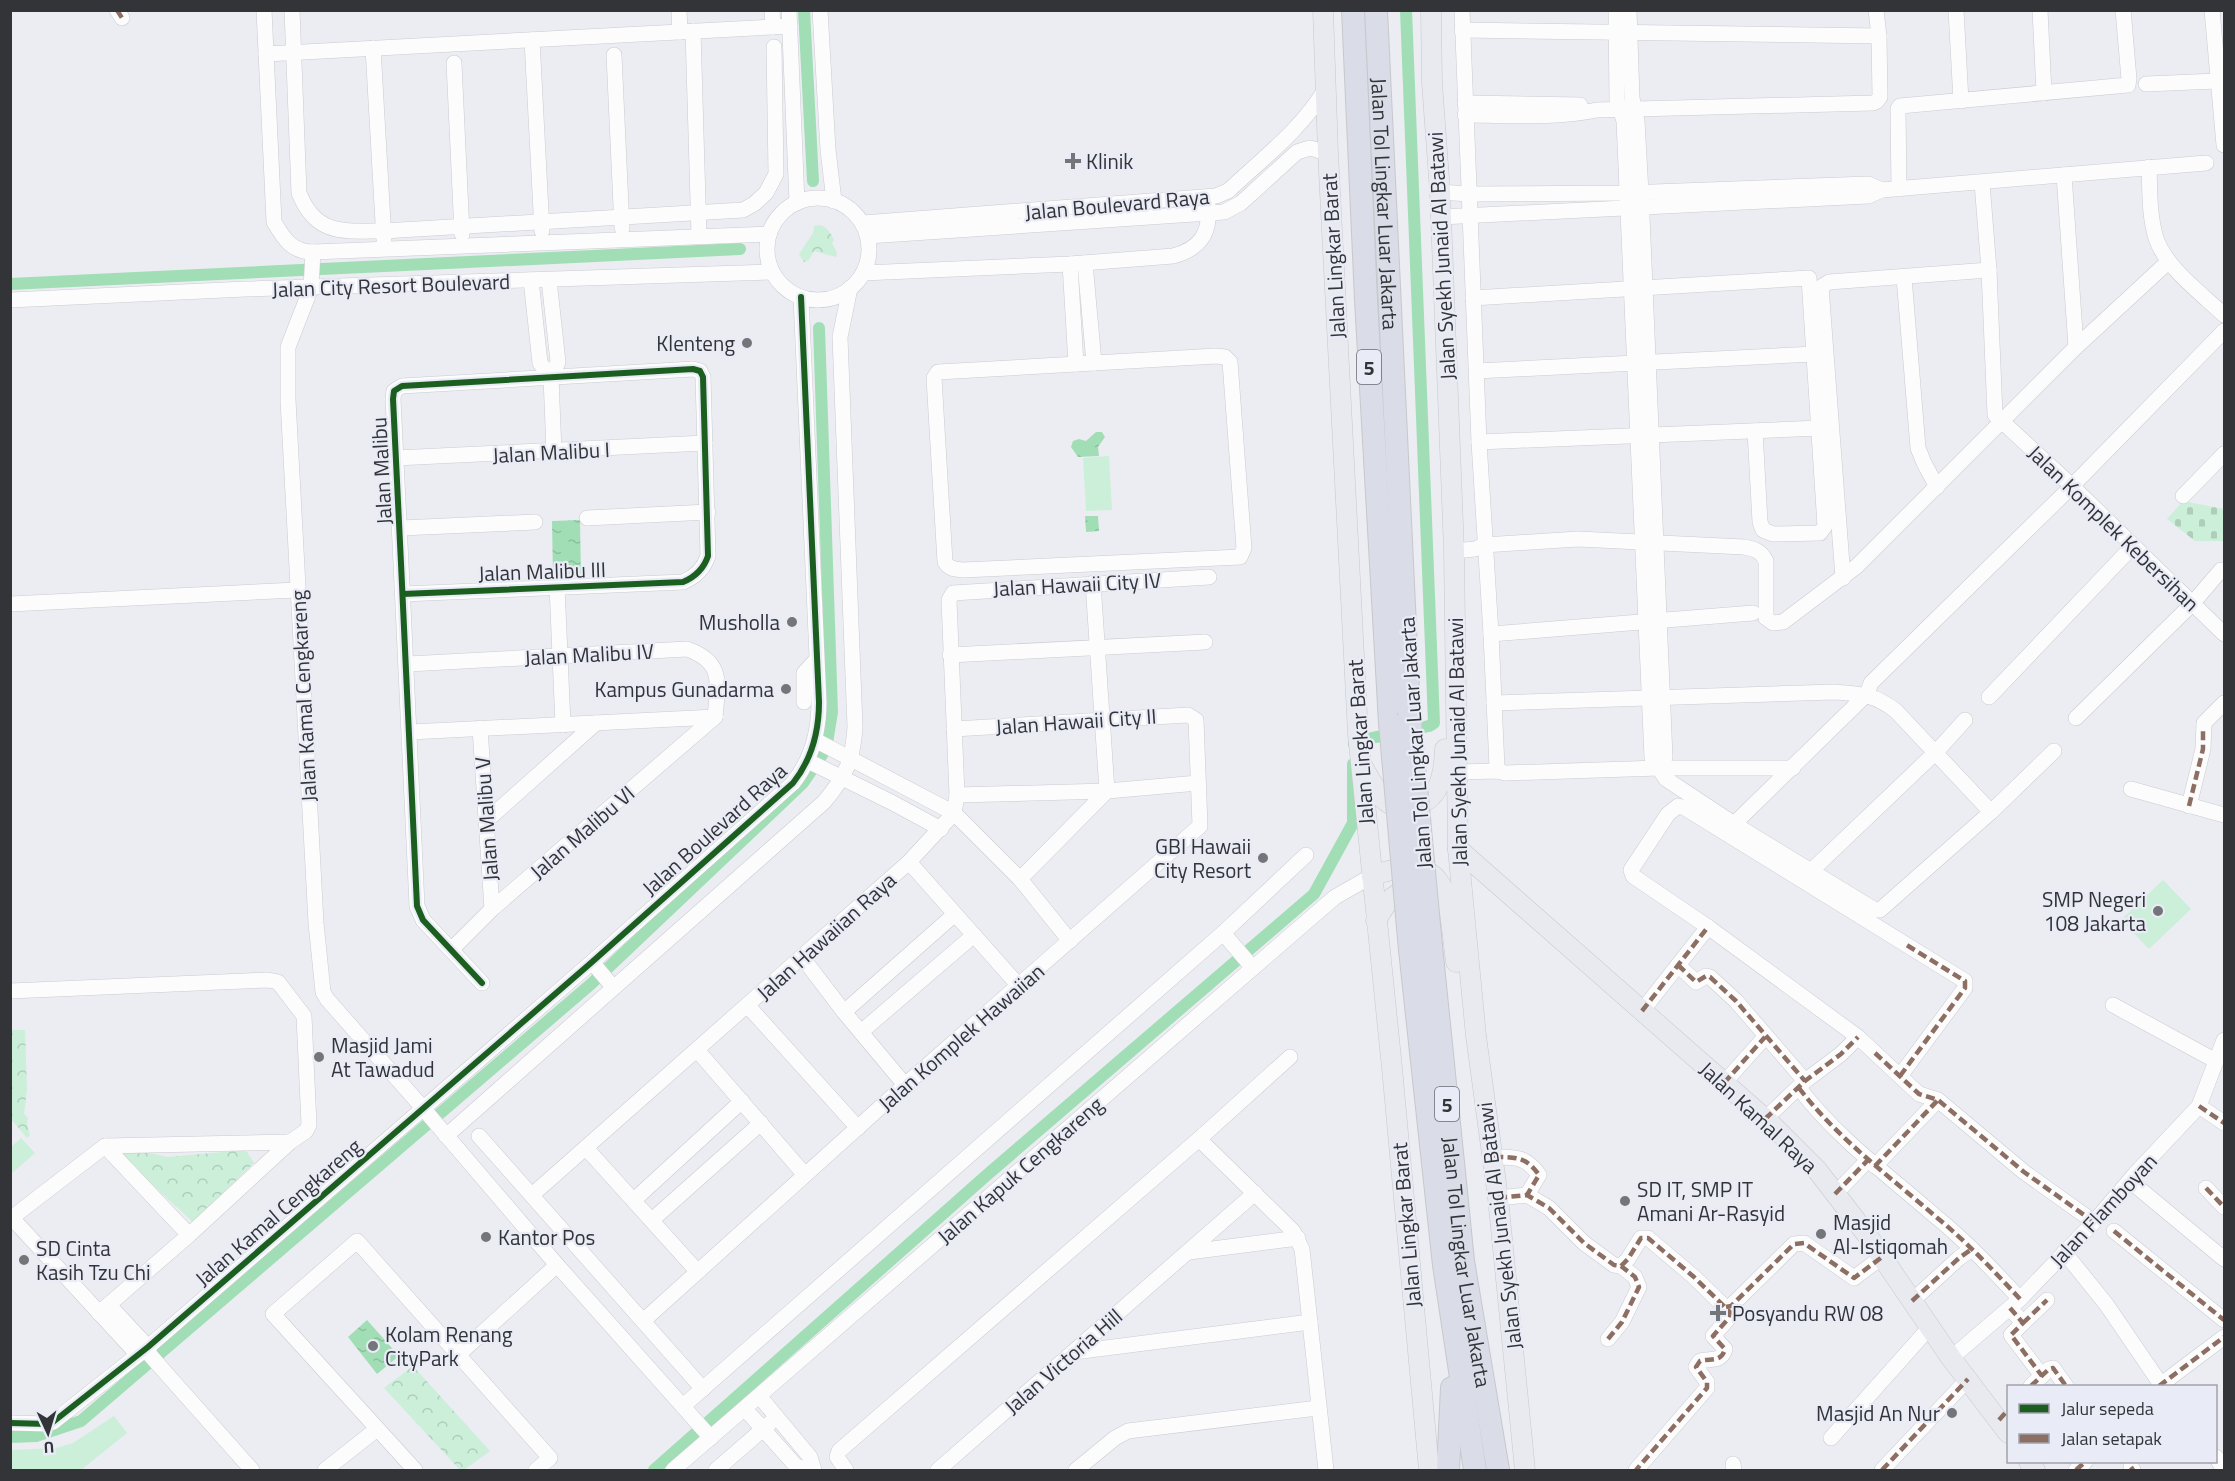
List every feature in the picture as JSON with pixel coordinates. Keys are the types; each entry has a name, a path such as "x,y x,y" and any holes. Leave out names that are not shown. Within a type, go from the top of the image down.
{"highway":[{"name":"Jalan Tol Lingkar Luar Jakarta","path":"1353,10 1366,312 1400,718 1453,1263 1456,1356 1475,1470"},
{"name":"Jalan Tol Lingkar Luar Jakarta","path":"1376,10 1400,718"},
{"name":"Jalan Tol Lingkar Luar Jakarta","path":"1453,1263 1498,1470"},
{"path":"1449,1470 1451,1404 1456,1356"}],"main road":[{"name":"Jalan Lingkar Barat","path":"1323,10 1328,153 1358,734 1429,1470"},
{"name":"Jalan Syekh Junaid Al Batawi","path":"1431,10 1432,83 1440,192 1454,547 1458,849 1482,1079 1494,1157 1525,1470"},
{"path":"1360,761 1379,793 1392,805 1406,807 1417,805 1426,801 1439,787 1444,768 1449,624 1454,584"},
{"name":"Jalan Kamal Raya","path":"1458,849 1765,1119 1817,1170 1882,1257 1952,1358 2005,1421"},
{"path":"1372,876 1403,868 1423,871 1437,877 1446,894 1468,1048 1482,1079"},
{"path":"1376,921 1385,904 1395,895 1408,889 1421,889 1434,895 1444,904 1450,917"}],"street":[{"path":"264,10 274,222 288,244 304,252 312,270"},
{"path":"291,10 299,193 304,207 325,227 338,231 383,231 743,210 766,193 776,174 774,47"},
{"path":"679,10 686,32 699,236"},
{"path":"772,10 773,27"},
{"path":"820,10 828,150 834,201"},
{"path":"1462,10 1479,442 1498,771"},
{"path":"1616,10 1623,33"},
{"path":"1629,10 1623,33 1617,100 1628,110 1634,200 1656,697 1665,757 1659,768"},
{"path":"1465,109 1577,104 1597,110 1628,110 1873,103 1880,97 1879,36 1876,10"},
{"path":"1956,10 1961,101"},
{"path":"2040,10 2044,93"},
{"path":"1899,189 1898,109 1900,106 2128,85 2123,10"},
{"path":"266,54 773,27 789,18 797,202"},
{"path":"2217,21 2224,145"},
{"path":"1462,30 1879,36"},
{"path":"532,39 543,243"},
{"path":"373,48 384,249"},
{"path":"614,55 622,240"},
{"path":"454,63 463,246"},
{"path":"2146,84 2220,88"},
{"name":"Jalan Boulevard Raya","path":"865,229 1120,212 1223,194 1302,121 1317,104 1326,88"},
{"name":"Jalan Boulevard Raya","path":"1120,212 1209,214 1233,209 1297,152 1310,148 1328,153"},
{"path":"1441,217 1634,200 1807,193 1868,184 1882,190 1899,189 2206,163"},
{"path":"2149,167 2151,213 2157,240 2168,261 2224,315"},
{"path":"2064,175 2076,347"},
{"path":"1982,183 1989,270 1995,415 2003,422"},
{"path":"1440,192 1634,200"},
{"path":"863,273 1070,264 1187,253 1198,245 1207,230 1208,198"},
{"path":"809,199 834,201 851,210 865,229 869,256 863,273 850,288 839,295 814,300 801,297 780,283 772,272 768,260 769,234 780,216 797,202 809,199"},
{"name":"Jalan City Resort Boulevard","path":"10,300 246,289 384,249 769,234"},
{"path":"1454,547 1475,541 1484,545 1578,538 1755,549 1766,561 1766,618 1773,623 1783,622 1843,578 2003,422 2076,347 2168,261"},
{"path":"1085,263 1094,363"},
{"path":"1070,264 1076,364"},
{"name":"Jalan City Resort Boulevard","path":"312,270 531,280 772,272"},
{"name":"Jalan Kamal Cengkareng","path":"312,270 288,347 288,400 316,923 323,992 557,1265 710,1436"},
{"path":"1843,578 1821,287 1829,282 1989,270"},
{"path":"1904,277 1918,448 1937,486"},
{"path":"1473,298 1809,278 1825,526 1820,533 1773,534 1763,530 1760,522 1755,431"},
{"path":"531,280 540,363 551,377"},
{"path":"549,280 558,362 551,377 554,452"},
{"path":"443,1133 824,802 839,776 855,735 840,337 850,288"},
{"name":"Jalan Boulevard Raya","path":"425,1111 594,964 811,763 819,742 819,721 801,297"},
{"path":"1734,824 1867,694 1871,683 2072,486 2224,331"},
{"path":"1477,371 1814,354"},
{"path":"1216,356 1225,357 1230,362 1244,548 1240,557 963,570 947,565 937,437 935,374 1094,363 1216,356"},
{"name":"Jalan Malibu","path":"482,983 423,920 417,906 408,664 394,391 402,386 693,369 700,371 703,377 708,556 705,566 683,582"},
{"name":"Jalan Komplek Kebersihan","path":"2003,422 2224,634"},
{"path":"1479,442 1645,437 1820,428"},
{"name":"Jalan Malibu I","path":"396,458 705,443"},
{"path":"2183,496 2224,454"},
{"path":"587,518 708,512"},
{"path":"401,528 535,522"},
{"path":"1989,697 2133,546"},
{"path":"2076,718 2192,604 2221,570"},
{"name":"Jalan Hawaii City IV","path":"950,655 949,600 956,591 1209,577"},
{"name":"Jalan Malibu III","path":"403,594 683,582"},
{"path":"1020,879 1107,791 1093,583"},
{"path":"557,586 563,725"},
{"path":"10,604 297,590"},
{"path":"1491,634 1754,613"},
{"path":"954,813 957,795 950,655 1205,642"},
{"name":"Jalan Malibu IV","path":"408,664 687,649 702,654 710,661 716,672 718,685 716,717"},
{"path":"804,702 804,673 816,660"},
{"path":"1494,703 1833,692 1867,694 1881,700 1896,711 1991,812"},
{"path":"2188,806 2204,749 2204,723 2224,703"},
{"name":"Jalan Hawaii City II","path":"954,729 1188,715 1196,720"},
{"path":"410,732 716,717"},
{"name":"Jalan Malibu VI","path":"452,949 492,909 716,717"},
{"name":"Jalan Komplek Hawaiian","path":"643,1321 905,1085 1200,826 1196,720"},
{"path":"1810,872 1936,752 1965,720"},
{"path":"486,821 596,723"},
{"name":"Jalan Malibu V","path":"480,728 492,909"},
{"path":"819,742 954,813 1020,879 1070,941"},
{"path":"1659,768 1666,779 1734,824 1810,872 1875,910 1880,910 1991,812 2054,751"},
{"path":"811,763 893,802 940,829"},
{"path":"1456,772 1793,768"},
{"path":"957,795 1107,791 1198,783"},
{"path":"893,802 901,786"},
{"path":"2131,789 2224,815"},
{"path":"1900,1076 1965,988 1965,981 1685,808 1678,806 1668,814 1631,870 1633,876 1708,927 1858,1037 1919,1094 1938,1100 2024,1172 2094,1222"},
{"name":"Jalan Hawaiian Raya","path":"532,1195 909,862 954,813"},
{"path":"688,1412 703,1389 1223,933 1306,855"},
{"path":"909,862 1019,986"},
{"name":"Jalan Kapuk Cengkareng","path":"673,1470 710,1436 760,1397 1246,961 1335,897 1372,876"},
{"path":"844,1012 956,914"},
{"path":"1642,1011 1708,927"},
{"path":"1223,933 1246,961"},
{"path":"861,1032 974,935"},
{"path":"802,957 905,1085"},
{"path":"594,964 612,986"},
{"path":"1678,965 1696,982 1706,976 1710,977 1736,1001 1802,1085 1872,1163 1972,1249 2015,1304 2023,1323"},
{"path":"10,992 268,980 278,982 304,1016 309,1125 306,1131 290,1142 104,1309"},
{"path":"748,1005 858,1128"},
{"path":"2113,1005 2216,1061"},
{"path":"1724,1083 1766,1037"},
{"path":"1765,1119 1858,1037"},
{"name":"Jalan Flamboyan","path":"1952,1358 2015,1304 2094,1222 2199,1106 2224,1040"},
{"path":"697,1050 806,1175"},
{"path":"846,1470 839,1463 837,1457 839,1451 1199,1139 1290,1057"},
{"path":"1835,1194 1872,1163 1938,1100"},
{"path":"634,1200 742,1101"},
{"path":"2199,1106 2224,1123"},
{"name":"Jalan Kamal Cengkareng","path":"10,1423 48,1424 53,1422 147,1354 425,1111"},
{"path":"652,1220 761,1123"},
{"path":"479,1136 703,1389"},
{"path":"1199,1139 1298,1238 1302,1249 1326,1470"},
{"path":"252,1470 164,1371 11,1219 105,1146 290,1142"},
{"path":"105,1146 189,1235"},
{"path":"586,1148 697,1271"},
{"path":"1494,1157 1518,1157 1535,1170 1539,1175 1527,1195"},
{"path":"2133,1177 2224,1248"},
{"path":"2133,1177 2224,1259"},
{"path":"2206,1188 2224,1207"},
{"name":"Jalan Victoria Hill","path":"938,1470 1255,1193"},
{"path":"1498,1198 1527,1195 1549,1208 1584,1243 1635,1277 1639,1287 1622,1322 1608,1339"},
{"path":"2114,1231 2224,1320"},
{"path":"1189,1252 1298,1238"},
{"path":"1620,1266 1628,1259 1641,1238 1648,1238 1730,1312 1730,1317 1713,1336 1725,1349 1723,1355 1718,1359 1700,1361 1696,1367 1707,1382 1707,1388 1636,1470"},
{"path":"415,1470 273,1314 357,1241 550,1458 536,1470"},
{"path":"1726,1307 1731,1306 1794,1244 1804,1243 1854,1278 1882,1257"},
{"path":"1912,1301 1972,1249"},
{"path":"2064,1252 2106,1305 2159,1385"},
{"path":"458,1355 557,1265"},
{"path":"2047,1300 2011,1335 2037,1381 2053,1368 2065,1385"},
{"path":"1074,1352 1310,1322"},
{"path":"1831,1438 1930,1328"},
{"path":"2161,1385 2224,1337"},
{"path":"1882,1470 1968,1378"},
{"path":"760,1397 810,1457 814,1470"},
{"path":"1076,1470 1115,1438 1128,1431 1318,1408"},
{"path":"745,1409 796,1466 809,1470"},
{"path":"716,1470 777,1417"},
{"path":"325,1470 377,1428"}],"green space":[{"path":"820,225 827,229 833,237 832,243 837,253 836,257 814,251 809,260 804,262 799,254 813,233 814,226"},
{"path":"1109,456 1112,510 1086,511 1083,458"},
{"path":"2183,501 2224,509 2224,541 2195,541 2167,519"},
{"path":"2163,880 2191,909 2149,949 2121,920"},
{"path":"11,1030 25,1030 27,1090 24,1114 28,1118 30,1135 27,1138 11,1119"},
{"path":"21,1138 35,1153 11,1174 11,1147"},
{"path":"130,1148 167,1157 246,1150 254,1163 193,1222 121,1156"},
{"path":"413,1366 490,1451 464,1470 460,1470 384,1388"},
{"path":"114,1416 127,1433 81,1470 11,1470 11,1450 56,1448 73,1443"}],"water":[{"path":"1096,432 1102,432 1105,437 1098,447 1099,456 1078,457 1071,447 1073,441 1079,439 1086,441"},
{"path":"1085,516 1098,516 1099,531 1086,532"},
{"path":"580,520 581,577 553,578 552,521"},
{"name":"Kolam Renang CityPark","path":"367,1320 399,1356 377,1374 348,1337"}],"waterway":[{"path":"804,10 813,181"},
{"path":"1354,744 1362,740 1434,723 1406,10"},
{"path":"10,284 740,249"},
{"path":"10,1437 36,1436 81,1421 591,984 803,783 826,749 832,712 819,328"},
{"path":"654,1470 988,1174 1314,894 1353,823 1353,764"}],"marked path":[{"path":"117,10 122,18"},
{"path":"2189,806 2203,749 2203,727"},
{"path":"1642,1011 1708,927"},
{"path":"1900,1076 1965,988 1965,981 1905,944"},
{"path":"1678,965 1696,982 1706,976 1710,977 1736,1001 1805,1081"},
{"path":"1724,1083 1765,1037"},
{"path":"1765,1119 1805,1081 1841,1054 1858,1037"},
{"path":"1875,1053 1919,1094 1938,1100 2024,1172 2094,1222"},
{"path":"1799,1088 1846,1140 1958,1235 2020,1299"},
{"path":"1875,1166 1938,1100"},
{"path":"2199,1106 2224,1123"},
{"path":"1494,1157 1519,1159 1534,1169 1539,1175 1527,1195"},
{"path":"1835,1194 1868,1160"},
{"path":"2206,1188 2224,1207"},
{"path":"1498,1198 1527,1195 1549,1208 1584,1243 1614,1265 1621,1266 1641,1238 1648,1238 1694,1277 1730,1312 1728,1319 1713,1336 1725,1349 1723,1353 1718,1358 1700,1361 1696,1367 1707,1382 1707,1388 1636,1470"},
{"path":"2114,1231 2224,1320"},
{"path":"1726,1307 1731,1306 1794,1244 1804,1243 1854,1278 1882,1257"},
{"path":"1912,1301 1972,1249"},
{"path":"1608,1339 1622,1322 1639,1287 1635,1277 1621,1266"},
{"path":"2023,1323 2047,1300"},
{"path":"2010,1308 2023,1323 2011,1335 2042,1376"},
{"path":"2160,1385 2224,1337"},
{"path":"2032,1385 2053,1368 2065,1385"},
{"path":"1882,1470 1968,1379"},
{"path":"1999,1420 2007,1411"},
{"path":"2076,1470 2084,1463"}],"cycle path":[{"path":"10,1423 48,1424 53,1422 148,1347 592,962 793,783 800,774 813,745 818,724 819,702 801,297"},
{"path":"403,594 683,582 695,575 708,556 703,377 700,371 693,369 402,386 394,391 393,399 417,906 423,920 482,983"}],"place":[{"name":"Klinik","path":"1073,161"},
{"name":"Klenteng","path":"747,343"},
{"name":"Musholla","path":"792,622"},
{"name":"Kampus Gunadarma","path":"786,689"},
{"name":"GBI Hawaii City Resort","path":"1263,858"},
{"name":"SMP Negeri 108 Jakarta","path":"2158,911"},
{"name":"Masjid Jami At Tawadud","path":"319,1057"},
{"name":"SD IT, SMP IT Amani Ar-Rasyid","path":"1625,1201"},
{"name":"Masjid Al-Istiqomah","path":"1821,1234"},
{"name":"Kantor Pos","path":"486,1237"},
{"name":"SD Cinta Kasih Tzu Chi","path":"24,1260"},
{"name":"Posyandu RW 08","path":"1718,1313"},
{"name":"Kolam Renang CityPark","path":"373,1346"},
{"name":"Masjid An Nur","path":"1952,1413"}]}
